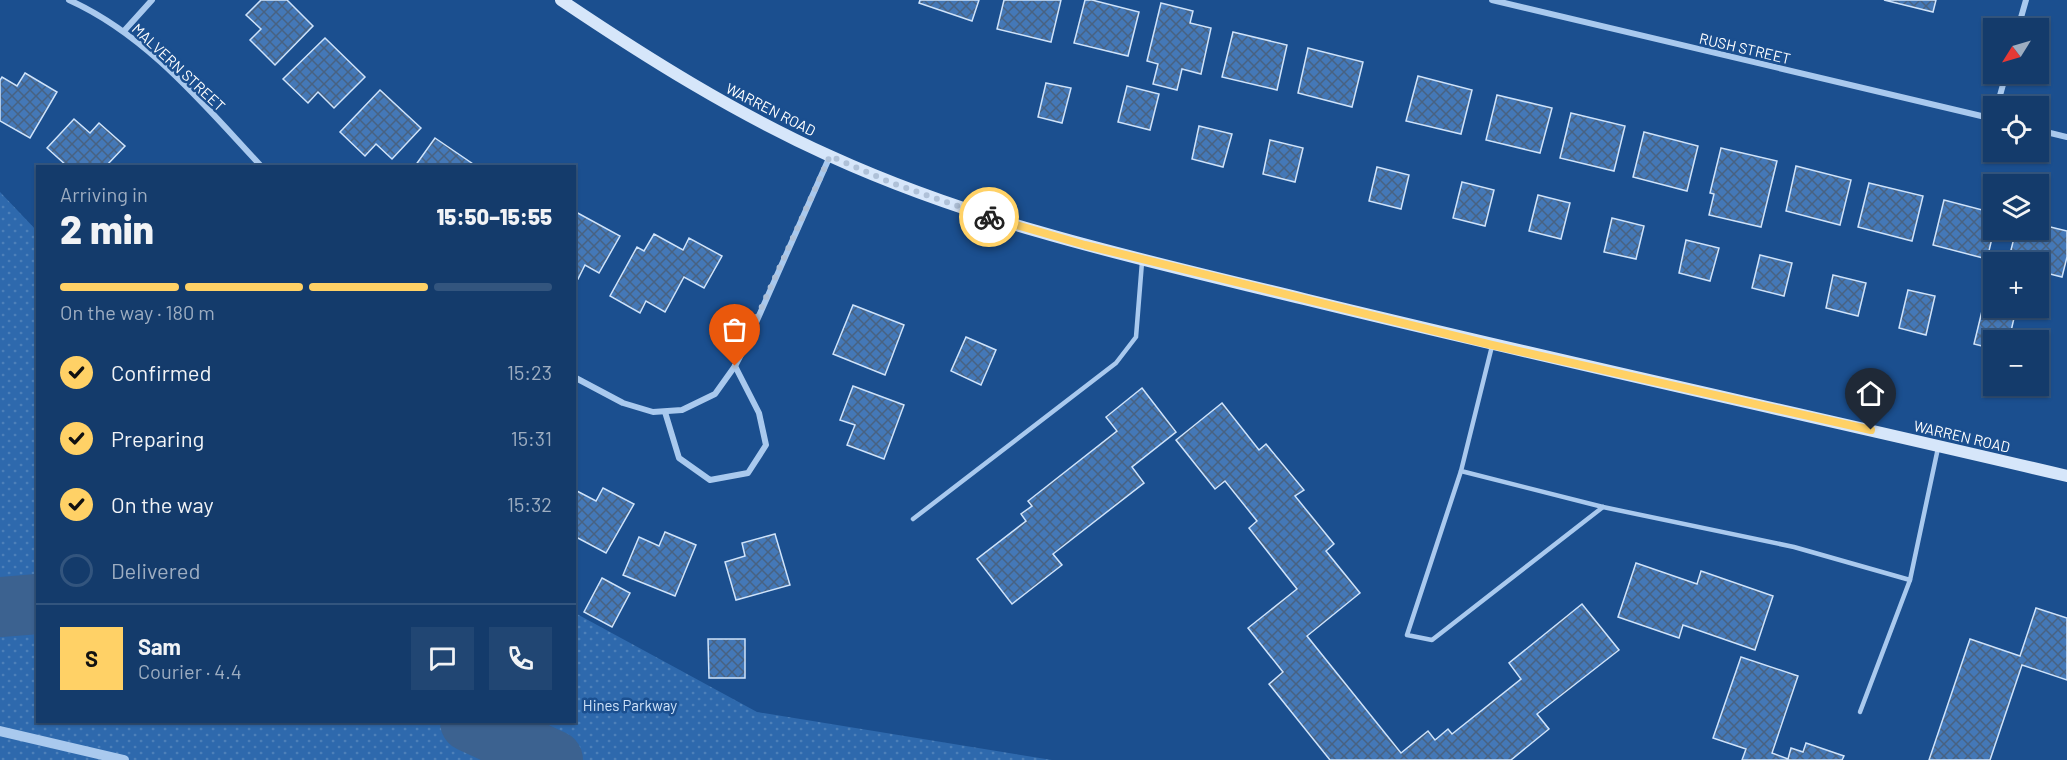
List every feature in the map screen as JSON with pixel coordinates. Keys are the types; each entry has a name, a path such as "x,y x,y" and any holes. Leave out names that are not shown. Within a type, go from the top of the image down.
{"main road":[{"name":"WARREN ROAD","path":"561,0 644,56 731,107 830,156 892,183 964,209 1085,245 1492,345 2067,476"}],"street":[{"name":"MALVERN STREET","path":"69,0 89,9 124,31 188,88 260,165"},
{"path":"124,31 152,0"},
{"name":"RUSH STREET","path":"1492,0 1983,116"},
{"path":"2021,18 2026,0"},
{"path":"2049,132 2067,136"},
{"path":"576,378 623,403 653,412 682,410 715,394 735,366 830,156"},
{"path":"665,412 679,458 710,480 748,473 766,445 759,413 735,366"},
{"path":"0,731 124,760"}],"lane":[{"path":"913,519 1116,363 1136,337 1142,259"},
{"path":"1492,345 1461,471 1407,635 1432,640 1603,507"},
{"path":"1860,712 1910,580 1938,446"},
{"path":"1461,471 1603,507 1794,547 1910,580"}],"green space":[{"name":"Hines Parkway","path":"0,192 36,230 36,723 576,723 576,614 757,712 1052,760 0,760"}],"building":[{"path":"261,0 287,0 313,26 275,65 250,40 261,29 246,15"},
{"path":"920,0 979,0 972,21 919,3"},
{"path":"1004,0 1061,0 1051,42 997,29"},
{"path":"1085,0 1139,12 1128,56 1074,43"},
{"path":"1884,0 1936,0 1933,12"},
{"path":"1161,3 1193,11 1190,23 1211,28 1201,74 1182,69 1177,90 1153,84 1158,64 1147,61"},
{"path":"1233,32 1287,45 1277,90 1222,77"},
{"path":"325,38 365,77 334,108 318,92 308,103 283,79"},
{"path":"1308,48 1363,62 1352,107 1298,93"},
{"path":"25,73 57,92 30,138 0,121 0,80 2,77 17,86"},
{"path":"1418,76 1472,90 1461,134 1406,121"},
{"path":"1046,83 1071,88 1062,123 1038,117"},
{"path":"1127,86 1159,94 1150,130 1118,122"},
{"path":"380,90 421,128 392,159 376,144 365,156 340,132"},
{"path":"1497,95 1552,108 1540,153 1486,140"},
{"path":"1571,113 1625,126 1614,171 1560,158"},
{"path":"74,119 90,133 99,123 125,146 107,165 66,165 47,148"},
{"path":"1199,126 1232,134 1223,167 1192,159"},
{"path":"1644,132 1698,146 1687,191 1633,177"},
{"path":"435,138 475,165 416,165"},
{"path":"1270,140 1303,148 1295,182 1263,174"},
{"path":"1721,148 1777,161 1761,227 1709,215 1714,194 1710,193"},
{"path":"1796,166 1851,180 1840,225 1786,211"},
{"path":"1377,167 1409,175 1401,209 1369,201"},
{"path":"1462,182 1494,190 1485,226 1453,218"},
{"path":"1869,183 1923,196 1912,241 1858,227"},
{"path":"1538,195 1570,203 1561,239 1529,231"},
{"path":"1944,200 1983,210 1983,240 1992,240 1989,252 1983,252 1983,258 1933,245"},
{"path":"576,212 620,236 599,273 585,265 578,279 576,278"},
{"path":"1612,218 1644,226 1636,259 1604,252"},
{"path":"2049,227 2067,231 2067,257 2062,277 2049,274 2049,252 2010,252 2014,240 2049,240"},
{"path":"654,234 683,250 689,238 722,256 704,288 684,277 665,312 646,301 640,313 610,296 637,247 644,251"},
{"path":"1686,240 1719,248 1710,281 1679,273"},
{"path":"1760,255 1792,263 1784,296 1752,288"},
{"path":"1833,275 1866,283 1858,316 1826,308"},
{"path":"1908,290 1935,296 1926,335 1899,328"},
{"path":"853,305 904,325 885,375 833,354"},
{"path":"1982,311 1983,318 2014,318 2011,330 1983,330 1983,346 1974,344"},
{"path":"966,337 996,350 981,385 951,371"},
{"path":"853,386 904,405 884,459 847,445 855,425 840,420"},
{"path":"1142,388 1176,432 1132,467 1144,483 1053,554 1062,565 1012,604 977,559 1026,521 1021,514 1032,506 1028,501 1117,431 1106,417"},
{"path":"1222,403 1259,450 1266,444 1304,490 1295,496 1334,544 1326,551 1360,593 1307,636 1401,753 1428,731 1435,740 1448,729 1452,734 1521,679 1509,663 1582,604 1619,650 1537,714 1549,729 1511,760 1330,760 1269,684 1283,672 1248,628 1297,589 1249,528 1257,521 1225,481 1215,489 1176,440"},
{"path":"603,488 634,504 606,553 576,537 576,492 596,501"},
{"path":"665,532 696,545 675,596 623,575 639,537 659,546"},
{"path":"775,534 790,585 736,600 725,562 745,556 742,543"},
{"path":"1636,563 1697,584 1701,571 1773,596 1755,650 1683,625 1679,638 1618,617"},
{"path":"602,578 630,593 612,627 584,612"},
{"path":"2036,608 2067,618 2067,680 2022,665 1990,760 1929,760 1970,639 2020,656"},
{"path":"708,639 745,639 745,678 709,678"},
{"path":"1741,657 1798,676 1772,753 1788,759 1791,748 1803,752 1806,743 1844,756 1842,760 1742,760 1746,749 1713,738"}],"waterway":[{"path":"0,607 36,604"},
{"path":"472,723 553,760"}],"way so far":[{"path":"735,366 830,156 892,183 989,217"}],"route":[{"path":"989,217 1085,245 1492,345 1871,430"}]}
